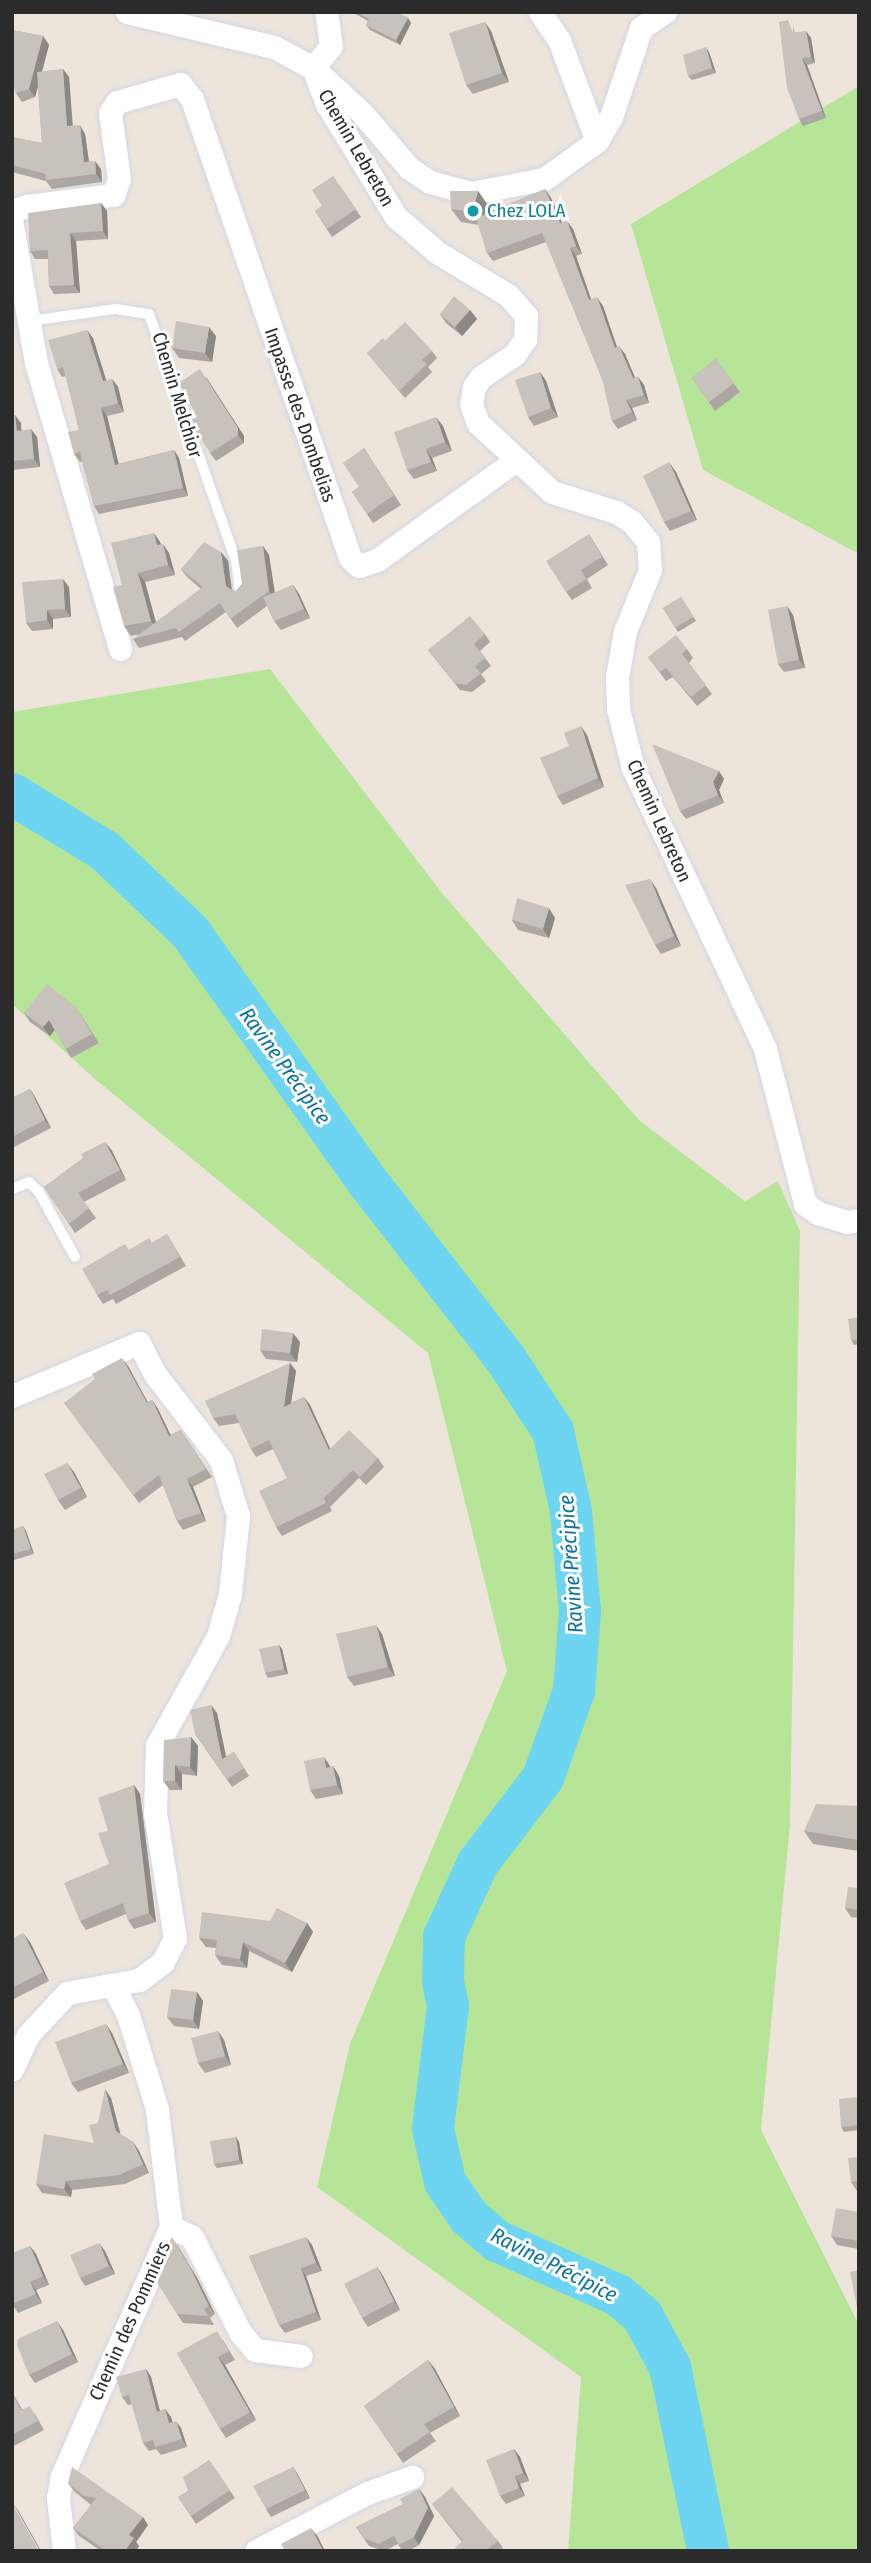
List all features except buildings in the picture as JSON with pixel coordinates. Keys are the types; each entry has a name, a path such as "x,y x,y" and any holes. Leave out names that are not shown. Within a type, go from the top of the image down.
{"street":[{"path":"127,12 274,47 313,68 362,113 409,168 430,181 471,193 544,179 597,141 611,117 641,28 664,12"},
{"path":"313,68 331,46 326,12"},
{"path":"540,12 569,63 597,141"},
{"name":"Chemin Lebreton","path":"313,68 327,104 396,217 438,253 508,295 526,316 525,339 515,354 481,377 471,404 478,423 552,492 616,512 632,522 648,542 650,570 625,631 617,677 618,709 633,768 765,1049 805,1204 818,1213 847,1222 859,1220"},
{"name":"Impasse des Dombelias","path":"12,217 14,210 27,206 113,195 119,179 110,113 117,102 180,85 192,99 350,558 359,566 377,560 516,460"},
{"path":"12,225 36,363 120,649"},
{"path":"12,1396 139,1343 155,1374 221,1460 238,1516 230,1594 218,1636 155,1755 155,1813 175,1938 155,1968 139,1980 67,1993 28,2035 12,2070"},
{"name":"Chemin des Pommiers","path":"64,2551 58,2498 62,2476 171,2227 157,2109 128,2015 113,1985"},
{"path":"171,2227 192,2237 240,2332 255,2350 301,2356"},
{"path":"256,2551 367,2493 412,2477"}],"lane":[{"name":"Chemin Melchior","path":"29,321 116,309 149,314 236,561 240,593"},
{"path":"12,1189 29,1182 40,1192 75,1257"}],"green space":[{"path":"859,86 859,554 703,470 631,224"},
{"path":"270,669 442,893 639,1120 745,1201 778,1181 800,1231 790,1825 761,2130 859,2325 859,2551 568,2551 581,2377 317,2187 350,2044 507,1671 428,1353 95,1079 12,1004 12,712"}],"waterway":[{"name":"Ravine Précipice","path":"12,794 105,851 190,932 367,1181 507,1361 553,1431 571,1511 580,1611 574,1691 543,1778 478,1863 444,1937 443,1982 448,2006 433,2129 445,2182 469,2217 497,2241 618,2295 643,2317 670,2367 708,2551"}],"place":[{"name":"Chez LOLA","path":"473,211"}]}
